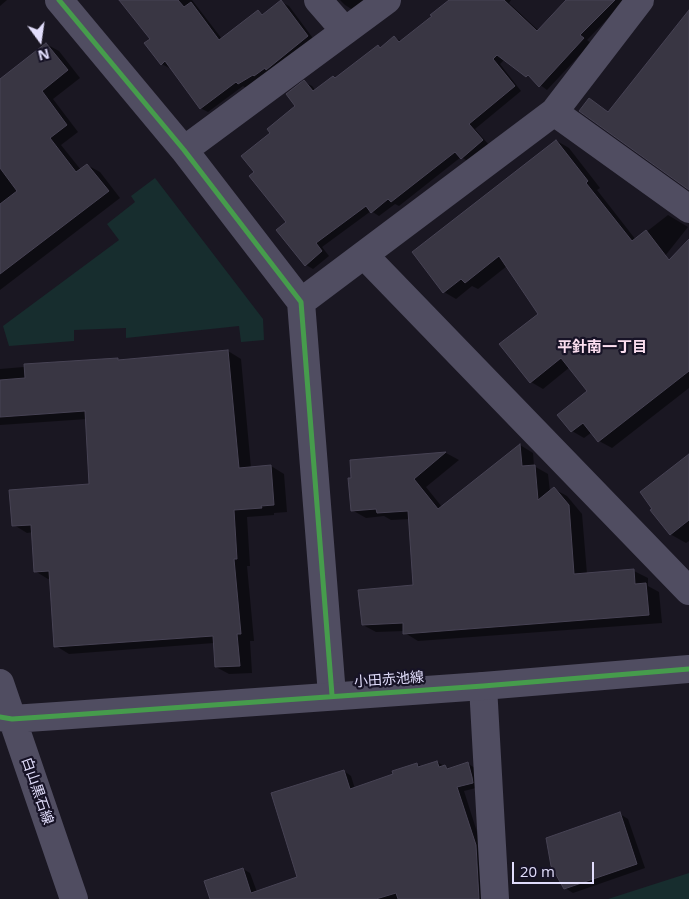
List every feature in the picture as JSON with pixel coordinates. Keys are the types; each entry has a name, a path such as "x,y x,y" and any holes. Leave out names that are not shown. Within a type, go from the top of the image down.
{"street":[{"path":"59,0 184,150 301,302 332,695"},
{"path":"318,0 345,31"},
{"path":"184,150 387,0"},
{"path":"301,302 554,112 640,0"},
{"path":"554,112 689,209"},
{"path":"364,256 689,591"},
{"name":"小田赤池線","path":"6,718 483,686 689,669"},
{"name":"白山黒石線","path":"0,684 6,718 74,899"},
{"path":"483,686 495,899"}],"green space":[{"path":"155,178 263,319 264,340 241,342 239,326 126,338 126,328 74,330 74,341 9,346 3,326 119,240 107,224 135,202 131,196"},
{"path":"689,873 689,899 608,899"}],"building":[{"path":"119,0 178,0 184,7 191,2 219,40 258,10 262,15 281,0 308,36 266,70 265,68 238,84 236,82 200,109 165,61 161,65 144,43 150,39"},
{"path":"449,0 504,0 537,31 566,0 615,0 580,35 584,38 539,87 528,75 526,77 497,55 493,59 515,86 469,124 483,140 461,159 455,152 391,202 388,199 371,213 366,206 316,243 322,251 305,266 276,230 286,222 249,176 254,172 241,156 270,133 267,129 295,106 286,94 304,80 313,91 333,76 335,78 378,45 380,48 394,36 399,42"},
{"path":"689,10 689,190 579,111 589,98 608,112"},
{"path":"46,43 68,70 42,91 67,125 50,138 76,172 87,164 109,191 0,274 0,204 17,191 0,168 0,79"},
{"path":"556,140 588,181 586,183 632,241 646,230 669,260 689,239 689,371 598,442 583,423 571,432 557,415 587,391 561,358 530,383 499,344 538,314 499,256 465,283 461,279 443,293 412,252"},
{"path":"228,350 239,468 271,465 274,505 234,510 237,559 234,559 241,634 237,634 240,666 215,667 213,636 54,647 49,571 34,572 31,525 12,526 9,490 89,484 85,411 0,417 0,380 25,378 24,364 118,358 118,360"},
{"path":"520,444 522,466 535,465 538,500 554,487 569,505 574,574 634,569 635,584 646,583 649,615 403,634 403,623 362,625 358,590 413,585 408,511 377,513 376,509 351,511 348,478 351,478 350,460 446,452 414,479 438,509"},
{"path":"689,454 689,520 670,535 650,510 652,509 640,492"},
{"path":"437,761 439,767 445,765 447,769 468,762 473,783 457,787 476,845 479,899 398,899 396,893 376,899 210,899 204,881 243,868 251,893 297,877 271,793 344,770 350,789 393,774 392,771 417,763 418,767"},
{"path":"620,812 637,864 564,889 551,866 546,838"}],"cycle path":[{"path":"59,0 184,150 301,302 332,695"},
{"path":"0,717 12,719 57,716 483,686 689,669"}],"district":[{"name":"平針南一丁目","path":"602,348"}]}
